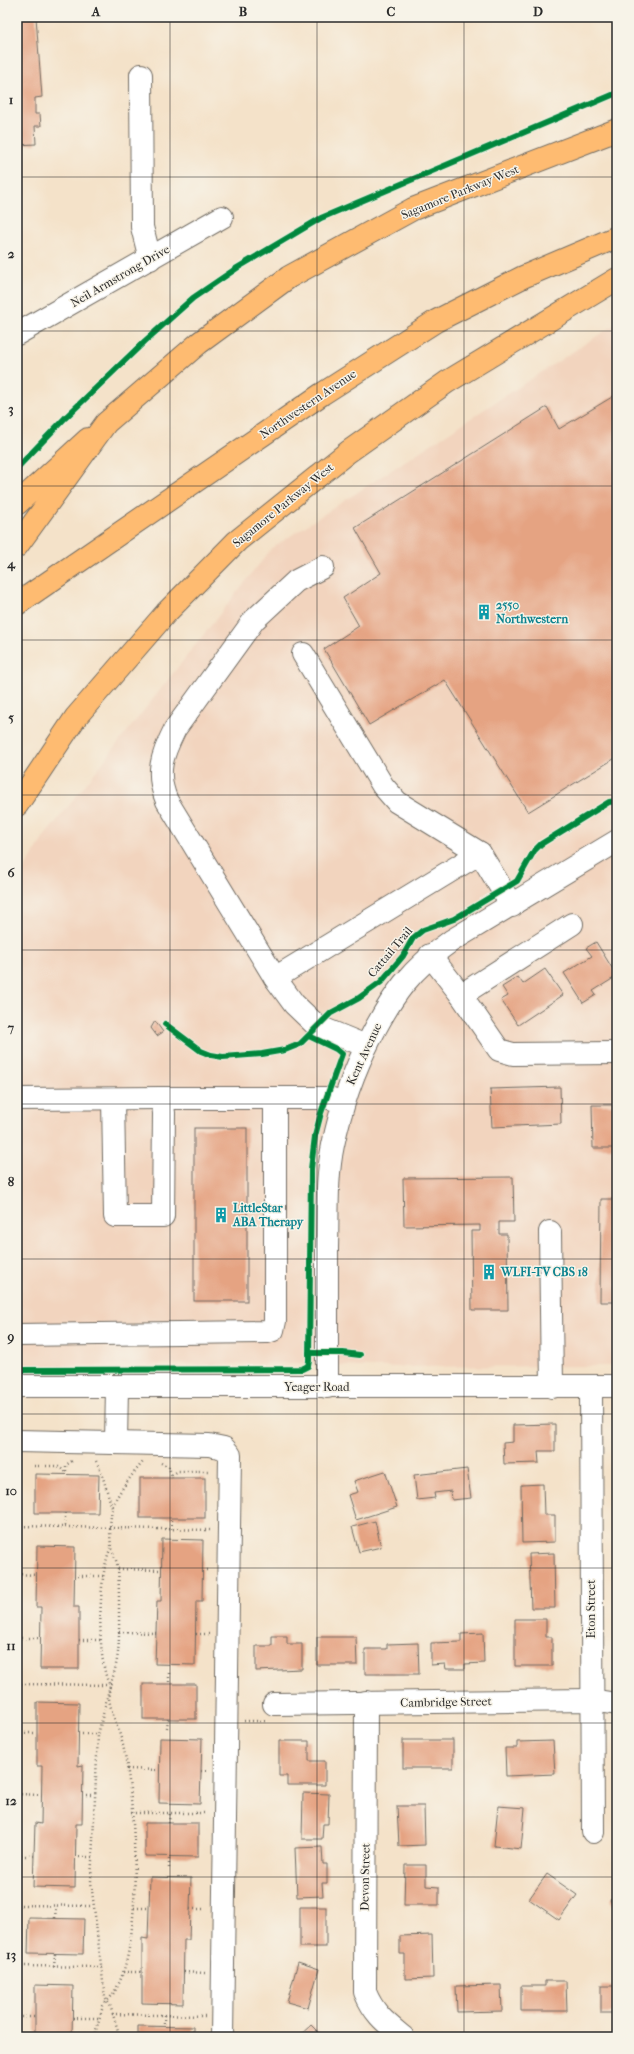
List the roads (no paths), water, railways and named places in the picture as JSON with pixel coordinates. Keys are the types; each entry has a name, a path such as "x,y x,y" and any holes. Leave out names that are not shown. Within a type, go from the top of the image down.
{"main road":[{"name":"Sagamore Parkway West","path":"17,546 106,423 199,343 289,277 413,209 617,130"},
{"name":"Northwestern Avenue","path":"17,604 322,394 436,321 523,276 617,236"},
{"name":"Sagamore Parkway West","path":"17,805 76,717 166,613 237,541 348,452 447,382 617,279"},
{"path":"17,504 106,423"}],"street":[{"path":"141,75 142,227 150,259"},
{"name":"Neil Armstrong Drive","path":"17,334 222,217"},
{"path":"323,567 296,581 254,620 175,729 166,747 160,785 167,801 275,978 294,1004 318,1026 366,1046"},
{"path":"303,654 369,765 397,802 480,853 512,906"},
{"name":"Kent Avenue","path":"326,1387 328,1193 332,1147 343,1102 366,1046 388,1004 413,972 430,955 617,841"},
{"path":"275,978 480,853"},
{"path":"461,995 572,924"},
{"path":"430,955 461,995 499,1050 513,1054 615,1053"},
{"path":"112,1099 115,1216 163,1216 164,1113 162,1098"},
{"path":"17,1335 267,1332 273,1330 275,1321 275,1098"},
{"path":"17,1100 330,1098 343,1102"},
{"path":"550,1232 552,1387"},
{"name":"Yeager Road","path":"17,1386 617,1386"},
{"path":"116,1442 117,1387"},
{"name":"Eton Street","path":"591,1387 591,1700 593,1832"},
{"path":"17,1441 116,1442 148,1450 209,1445 224,1448 230,1455 222,2027"},
{"name":"Cambridge Street","path":"274,1704 591,1700 617,1704"},
{"name":"Devon Street","path":"366,1702 365,1992 372,2008 383,2021 403,2037"}],"place":[{"name":"2550 Northwestern","path":"484,612"},
{"name":"LittleStar ABA Therapy","path":"221,1215"},
{"name":"WLFI-TV CBS 18","path":"489,1272"}]}
